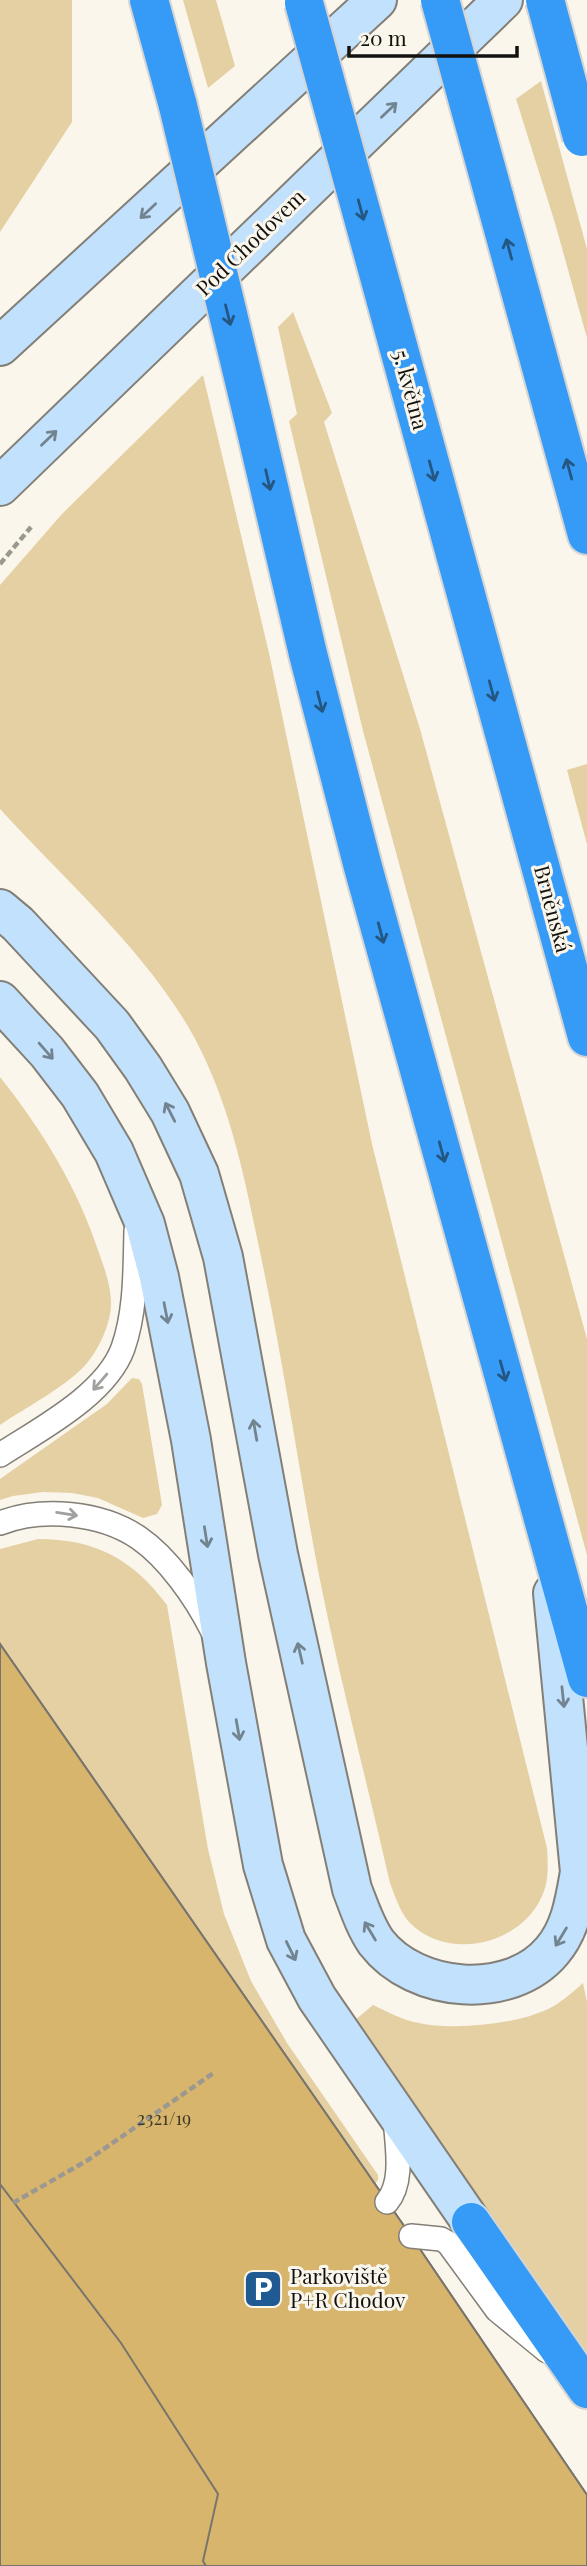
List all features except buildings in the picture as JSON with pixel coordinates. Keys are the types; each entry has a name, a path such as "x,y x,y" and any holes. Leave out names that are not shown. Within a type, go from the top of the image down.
{"highway":[{"path":"149,0 178,106 308,654 363,867 587,1678"},
{"path":"440,0 587,535"},
{"path":"545,0 584,147"},
{"name":"5. května","path":"304,1 516,780"},
{"name":"Brněnská","path":"516,780 587,1037"},
{"path":"471,2222 583,2384"}],"main road":[{"path":"0,346 377,0"},
{"name":"Pod Chodovem","path":"0,486 503,0"},
{"path":"6,909 112,1025 170,1112 199,1174 223,1257 278,1554 352,1889 363,1920 377,1943 399,1963 430,1979 461,1984 492,1983 515,1977 538,1966 566,1930 583,1887 547,1531"},
{"path":"0,1001 47,1052 80,1095 114,1152 136,1200 154,1258 184,1404 226,1663 263,1865 286,1940 317,1998 471,2222"}],"lane":[{"path":"0,1455 91,1392 122,1349 134,1290 136,1200"},
{"path":"0,1523 15,1517 55,1513 100,1520 139,1538 170,1567 190,1593 211,1627 226,1663"},
{"path":"387,2202 394,2192 397,2180 395,2113"},
{"path":"411,2236 441,2239 453,2248 497,2310 583,2384"}],"path":[{"path":"13,2203 88,2160 215,2072"}],"shaded area":[{"path":"0,0 72,0 72,122 0,232"},
{"path":"183,0 216,0 235,66 208,88"},
{"path":"541,81 587,249 587,338 516,99"},
{"path":"293,312 332,413 324,422 420,729 587,1339 587,1555 363,731 289,421 297,414 278,327"},
{"path":"203,375 269,653 372,1144 547,1848 546,1884 532,1913 501,1936 482,1942 443,1942 425,1934 406,1918 390,1883 328,1617 272,1310 246,1186 225,1110 206,1061 194,1037 154,976 104,918 0,809 0,585 62,514"},
{"path":"587,764 587,844 567,770"},
{"path":"0,1077 44,1139 70,1183 103,1266 109,1284 111,1304 104,1335 87,1363 58,1388 0,1425"},
{"path":"132,1378 139,1379 142,1384 162,1505 157,1514 143,1518 98,1498 72,1493 43,1492 0,1500 0,1479 107,1404"},
{"path":"38,1539 77,1543 111,1555 141,1575 167,1605 208,1849 224,1914 251,1981 287,2043 378,2175 374,2185 0,1644 0,1549"},
{"path":"583,1983 587,2002 587,2354 355,2020 373,2005 407,2020 434,2025 470,2026 509,2021 544,2011"}],"place":[{"name":"Parkoviště P+R Chodov","path":"263,2289"}]}
